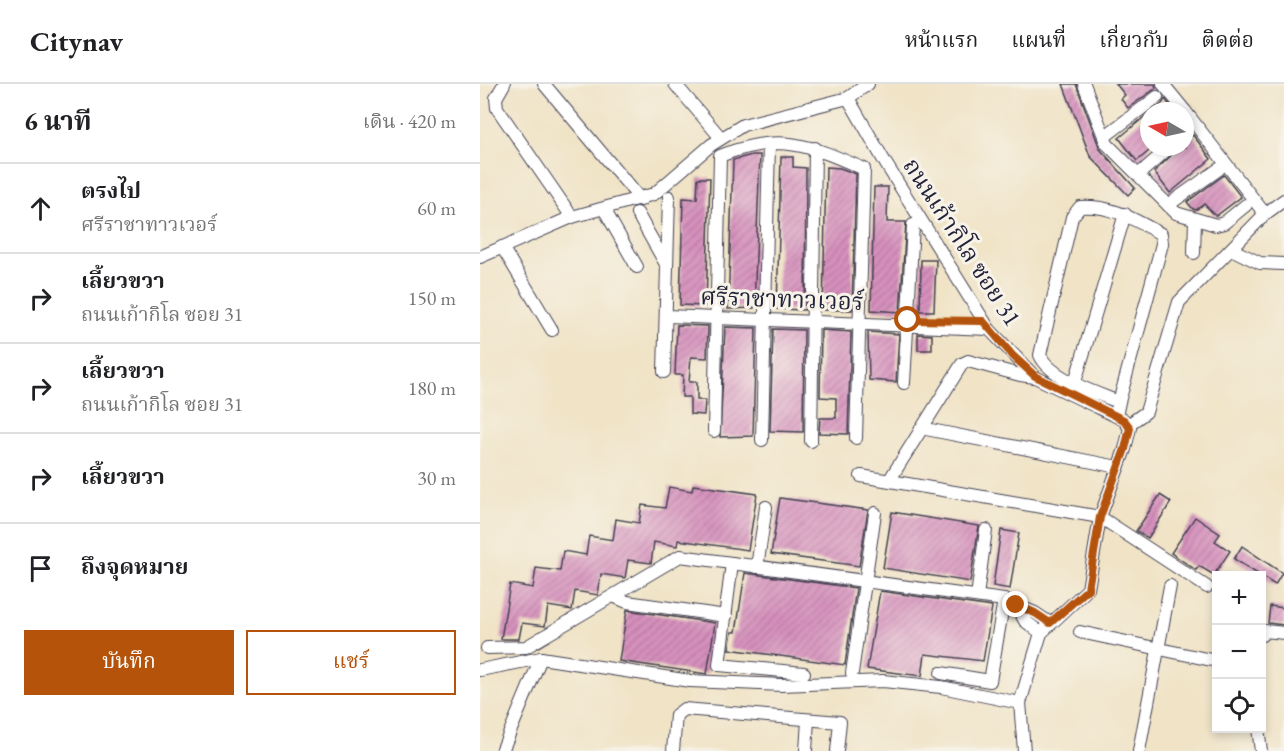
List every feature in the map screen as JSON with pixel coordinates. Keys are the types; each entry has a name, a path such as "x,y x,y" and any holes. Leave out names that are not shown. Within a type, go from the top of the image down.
{"street":[{"path":"504,84 496,98 497,108 572,217"},
{"path":"544,84 641,200"},
{"path":"675,84 721,138"},
{"path":"480,257 572,217 641,200 654,194 721,138 743,125 848,98 868,84"},
{"path":"1099,84 1085,89 1107,144 1176,213 1216,225 1224,223 1246,204"},
{"path":"1163,84 1178,102"},
{"path":"1104,137 1157,97"},
{"name":"ถนนเก้ากิโล ซอย 31","path":"848,98 886,164 986,325 1035,376 1116,416 1128,425"},
{"path":"1194,122 1265,213"},
{"path":"714,431 720,156 744,146 785,143 815,148 864,169 856,438"},
{"path":"762,441 769,144"},
{"path":"811,441 815,148"},
{"path":"1138,175 1160,156"},
{"path":"1168,205 1219,169"},
{"path":"664,372 669,197"},
{"path":"1024,751 1020,703 1041,633 1088,589 1100,517 1125,449 1130,428 1128,425 1146,412 1179,302 1265,213 1284,200"},
{"path":"1116,416 1163,239 1161,234 1125,214 1096,206 1080,207 1072,218 1040,355 1044,363 1053,371 1119,402"},
{"path":"604,209 637,267"},
{"path":"637,213 668,266"},
{"path":"1075,382 1125,214"},
{"path":"1194,253 1195,220"},
{"path":"904,382 904,324 913,225"},
{"path":"502,247 552,330"},
{"path":"1231,249 1260,263 1284,264"},
{"name":"ศรีราชาทาวเวอร์","path":"666,316 986,325"},
{"path":"893,480 892,476 962,364 968,361 1020,375 1035,376"},
{"path":"921,428 1118,467"},
{"path":"861,476 1100,517 1207,587"},
{"path":"757,567 766,507"},
{"path":"852,673 875,513"},
{"path":"977,596 986,530"},
{"path":"487,648 526,647 680,556 977,596 1010,603 1035,613 1050,623"},
{"path":"732,563 719,665 804,673"},
{"path":"1139,751 1170,586"},
{"path":"613,596 627,602 726,616"},
{"path":"1010,603 1025,621 1041,633"},
{"path":"941,673 990,681 1010,603"},
{"path":"1266,631 1284,633"},
{"path":"1080,632 1212,660"},
{"path":"480,670 542,658 690,681 800,685 883,681 941,687 1020,703"},
{"path":"502,751 542,658"},
{"path":"673,751 675,722 680,710 840,722 837,751"},
{"path":"806,751 808,720"},
{"path":"1259,733 1261,751"}],"building":[{"path":"1063,84 1076,84 1100,149 1135,188 1128,195 1090,156"},
{"path":"1116,84 1155,84 1156,88 1128,108 1121,99 1125,95"},
{"path":"1140,120 1140,156 1143,156 1137,161 1119,138"},
{"path":"1194,136 1211,159 1170,193 1154,172 1171,156 1194,156"},
{"path":"760,155 754,308 728,309 733,160"},
{"path":"781,157 793,157 793,167 806,168 805,310 777,309"},
{"path":"826,167 840,168 856,174 852,310 823,310"},
{"path":"1224,175 1241,197 1216,216 1204,204 1196,210 1193,209 1187,202"},
{"path":"698,178 710,178 706,306 680,305 683,198 697,199"},
{"path":"874,187 888,187 887,222 906,222 900,312 871,310"},
{"path":"921,260 936,260 934,311 920,311"},
{"path":"677,325 708,326 707,358 691,357 689,382 697,382 697,400 705,400 704,415 690,414 690,397 682,397 683,375 675,375"},
{"path":"725,327 756,328 753,436 720,437"},
{"path":"773,329 804,330 803,432 770,431"},
{"path":"821,330 851,332 848,434 819,433 820,418 836,418 836,398 820,397"},
{"path":"868,332 899,334 896,382 869,380"},
{"path":"918,334 932,335 932,350 918,350"},
{"path":"693,485 757,494 748,550 678,540 677,546 654,542 651,563 628,560 625,578 601,574 598,595 575,591 572,610 548,606 545,626 522,623 519,639 501,639 510,584 533,588 536,568 560,571 563,551 586,555 589,536 613,540 616,519 639,523 642,505 665,508 669,487 692,491"},
{"path":"1160,495 1171,502 1148,538 1136,531"},
{"path":"780,498 868,510 859,566 771,554"},
{"path":"892,512 979,526 970,582 883,568"},
{"path":"1195,517 1220,534 1215,541 1230,551 1217,571 1212,571 1212,574 1199,566 1196,570 1171,553"},
{"path":"1001,530 1019,533 1010,589 993,586"},
{"path":"1242,546 1282,573 1275,585 1266,579 1266,571 1253,571 1234,559"},
{"path":"745,573 856,588 845,665 729,649 732,632 736,632"},
{"path":"880,591 992,607 983,661 925,654 922,676 867,669"},
{"path":"1270,606 1284,608 1284,625 1268,623"},
{"path":"627,610 715,623 707,674 619,661"}],"route":[{"path":"908,320 983,321 1024,368 1035,376 1124,420 1130,428 1125,449 1100,517 1088,589 1050,623 1035,613 1016,605"}]}
